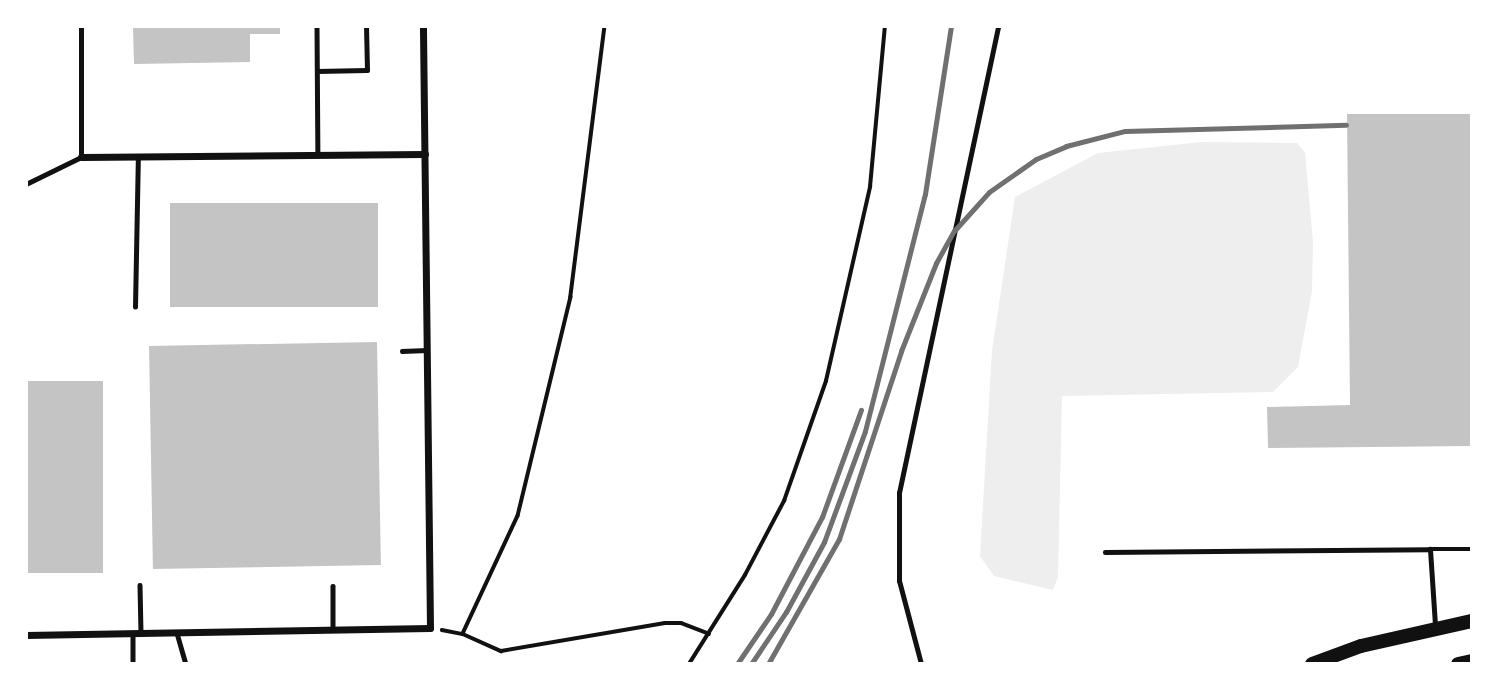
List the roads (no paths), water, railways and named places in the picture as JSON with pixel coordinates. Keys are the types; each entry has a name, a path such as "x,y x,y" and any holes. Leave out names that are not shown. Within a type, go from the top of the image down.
{"main road":[{"path":"1311,664 1435,628 1472,621"},
{"path":"1458,664 1472,661"}],"street":[{"path":"26,635 430,628 423,26"},
{"path":"80,157 425,154"}],"lane":[{"path":"26,184 80,157 81,26"},
{"path":"317,26 318,155"},
{"path":"317,71 367,70 366,26"},
{"path":"921,664 899,581 899,493 998,26"},
{"path":"135,307 138,157"},
{"path":"402,351 427,350"},
{"path":"1430,549 1435,628"},
{"path":"1105,552 1472,549"},
{"path":"133,664 140,585"},
{"path":"333,586 333,630"},
{"path":"177,633 187,664"}],"railway":[{"path":"751,664 786,612 824,542 865,431 925,194 951,26"},
{"path":"768,664 839,539 901,351 936,263 954,231 989,192 1036,159 1066,146 1125,131 1346,125"},
{"path":"737,664 771,614 822,517 861,410"}]}
